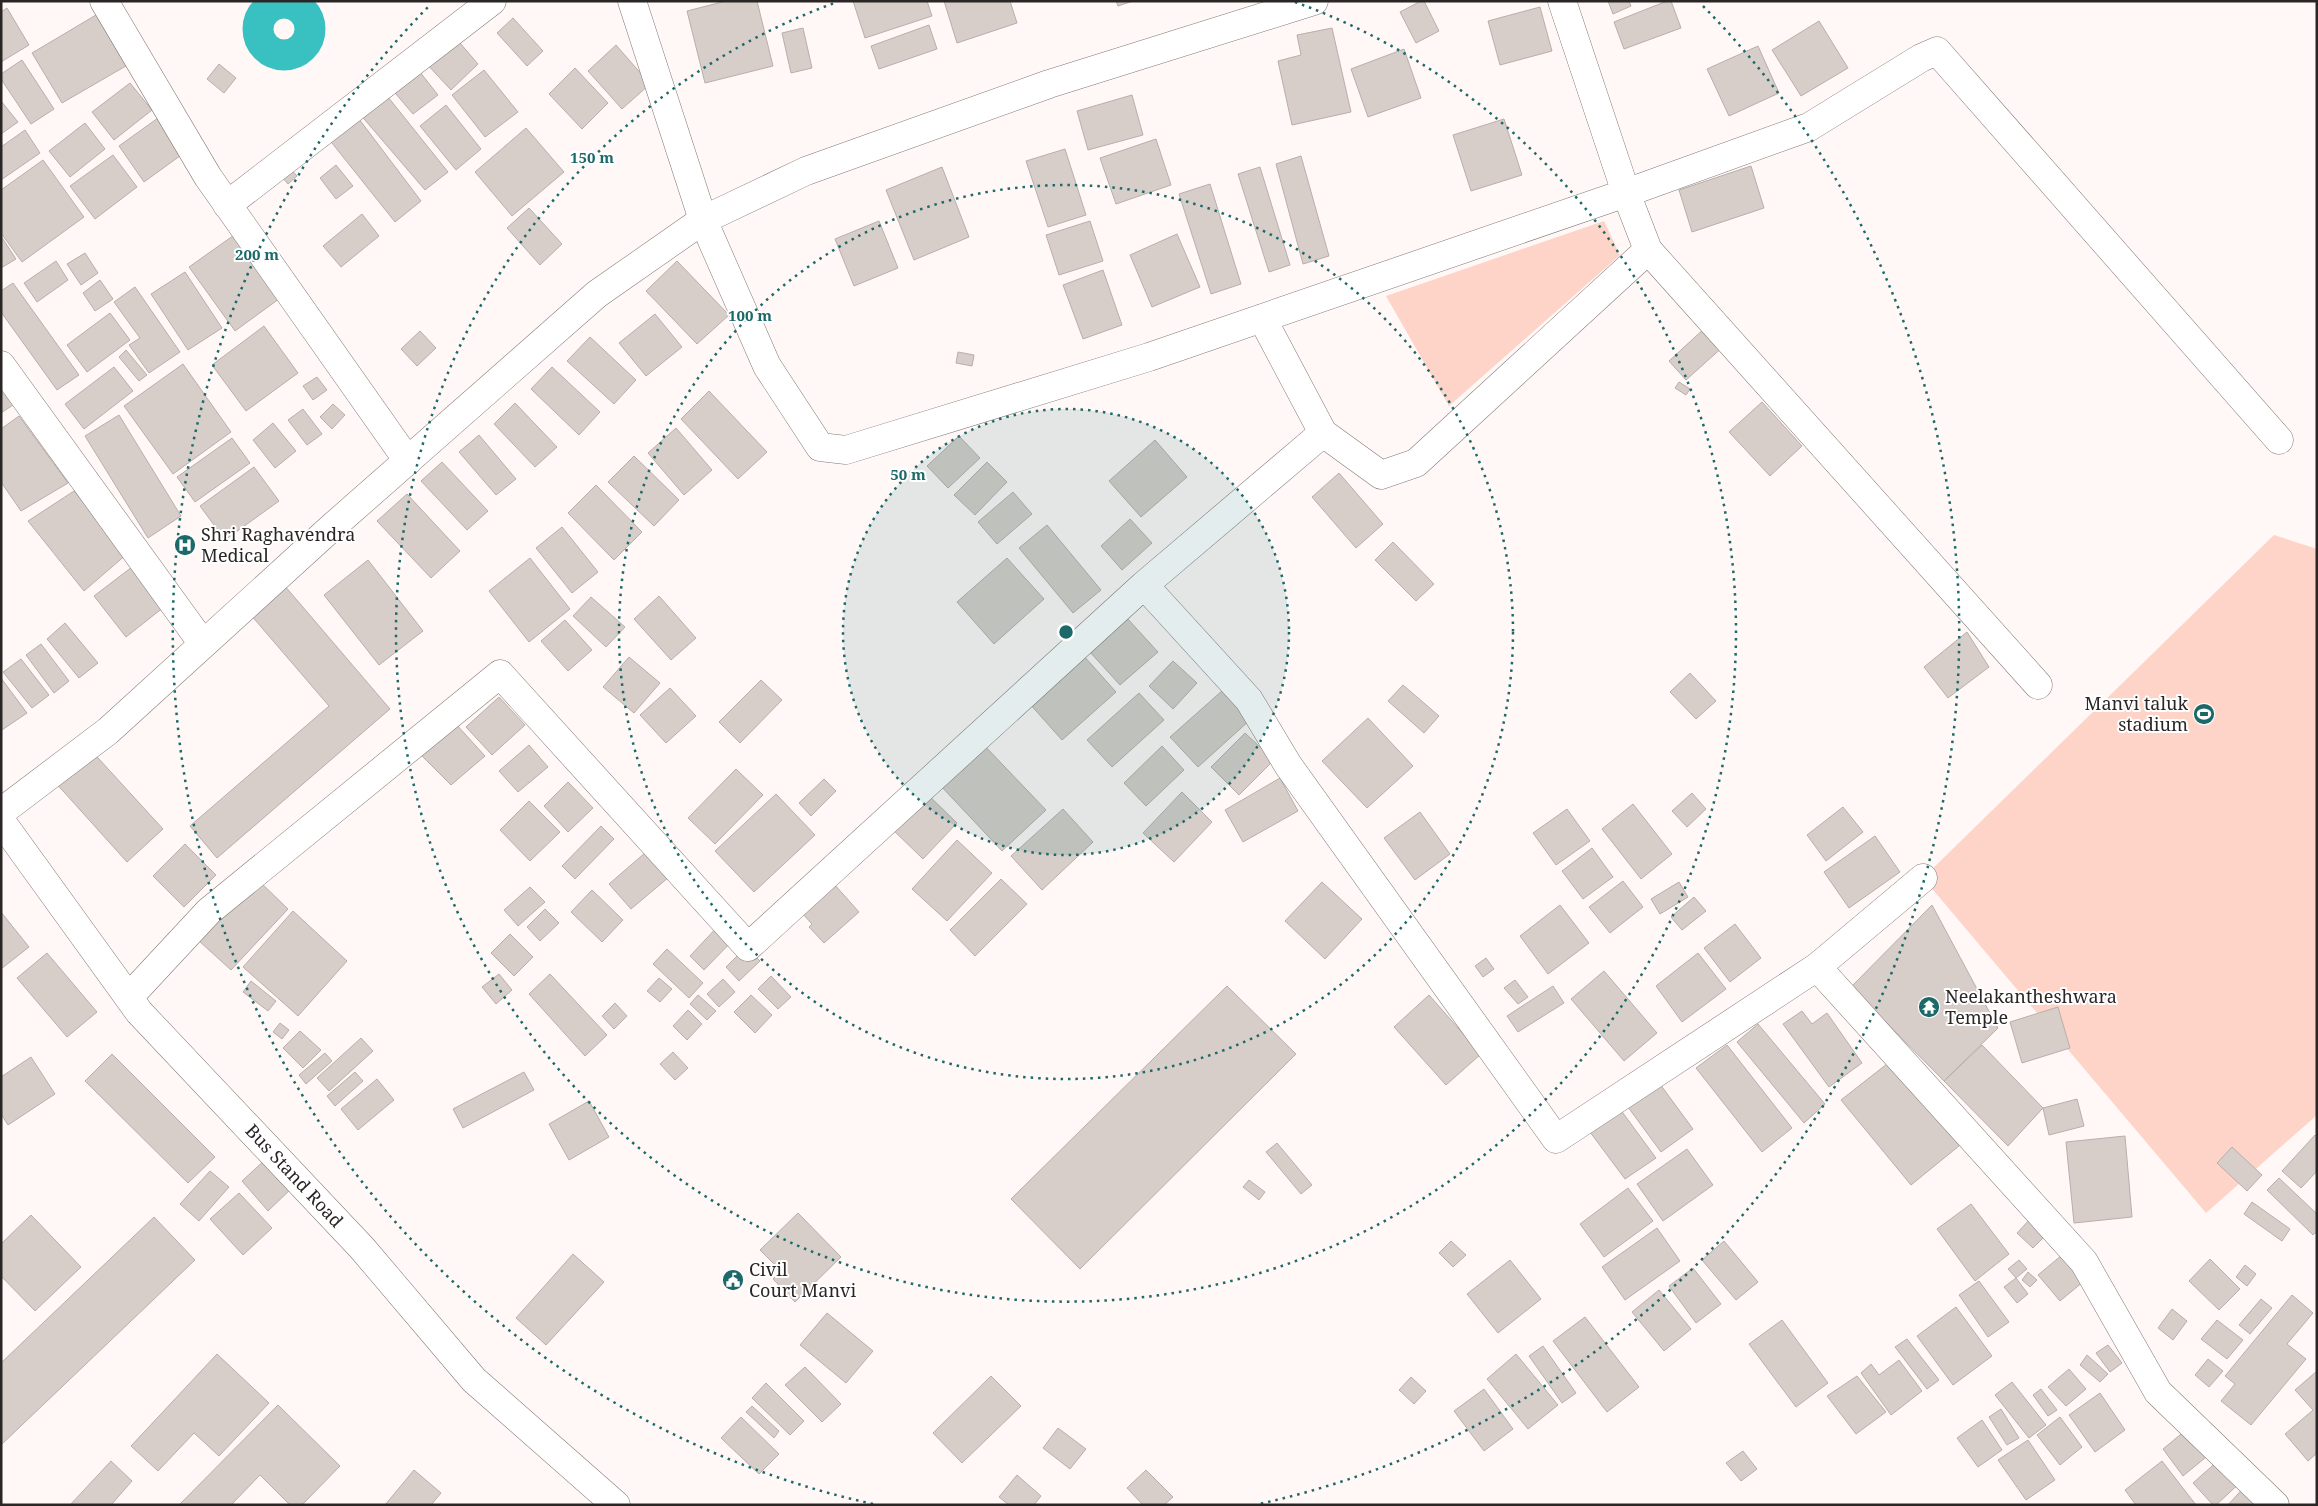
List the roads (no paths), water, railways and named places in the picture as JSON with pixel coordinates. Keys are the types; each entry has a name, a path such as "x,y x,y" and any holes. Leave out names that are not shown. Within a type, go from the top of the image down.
{"street":[{"path":"104,1 208,177 408,461"},
{"path":"227,205 492,1"},
{"path":"632,1 703,220 767,366 820,447 846,450 1148,357 1626,193 1809,127 1921,58 1937,51 2279,440"},
{"path":"1,812 108,731 203,644 597,294 703,220 806,171 1049,84 1314,1"},
{"path":"1562,1 1626,193 1648,250 2038,685"},
{"path":"1262,318 1323,433 1380,476 1416,463 1648,250"},
{"path":"1,365 203,644"},
{"path":"129,997 208,911 500,674 748,947 1144,585 1323,433"},
{"path":"1144,585 1249,700 1288,765 1556,1139 1817,967 1923,878"},
{"name":"Bus Stand Road","path":"1,821 139,1012 362,1248 474,1380 616,1505"},
{"path":"1817,967 2084,1262 2158,1392 2275,1505"}],"waterway":[{"path":"279,3 289,3 303,10 310,24 310,29 310,34 303,48 289,55 279,55 269,51 262,44 258,34 258,24 262,14 269,7 279,3"}],"place":[{"name":"Shri Raghavendra Medical","path":"185,545"},
{"name":"Manvi taluk stadium","path":"2204,714"},
{"name":"Neelakantheshwara Temple","path":"1929,1007"},
{"name":"Civil Court Manvi","path":"733,1280"}]}
